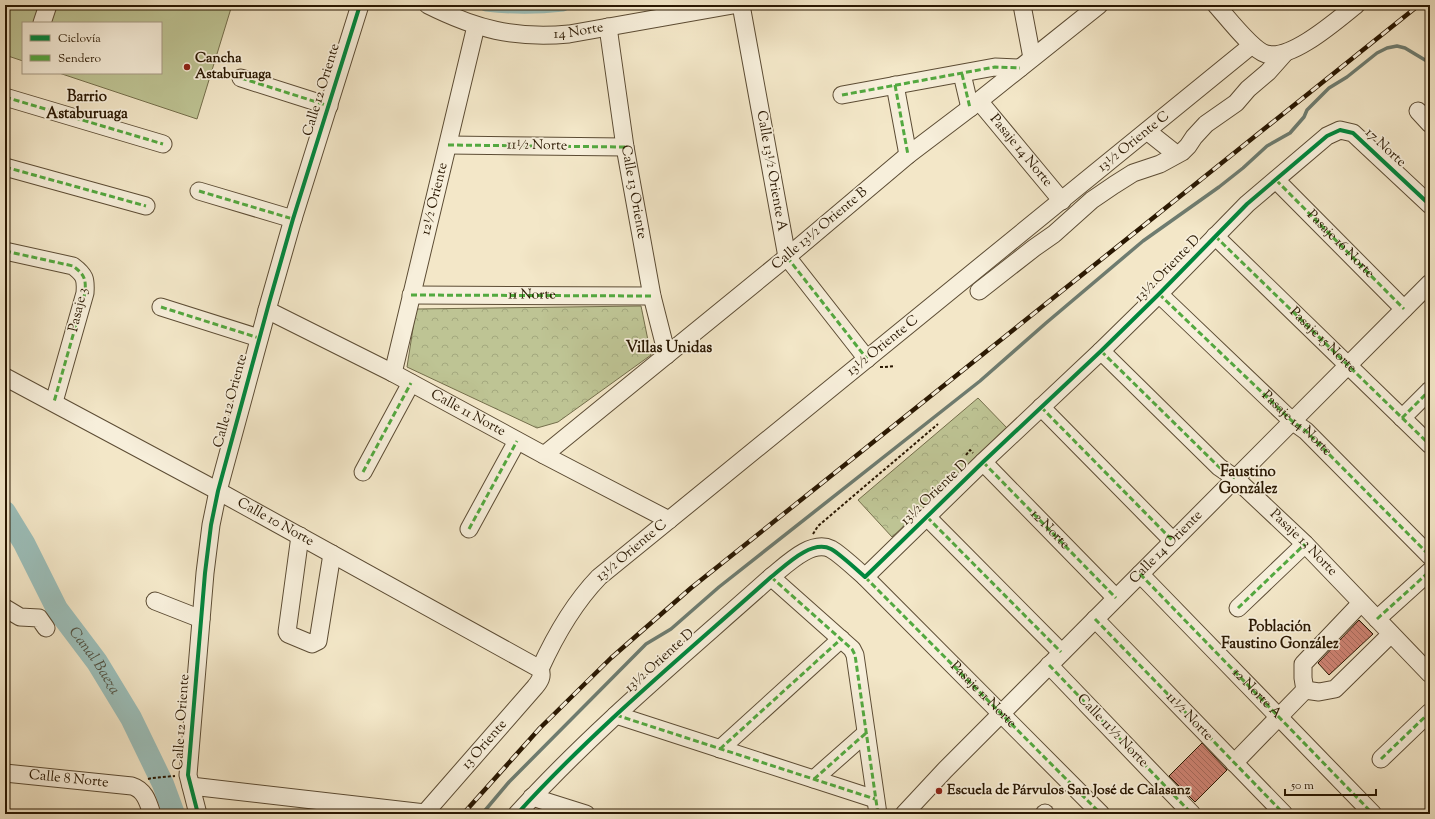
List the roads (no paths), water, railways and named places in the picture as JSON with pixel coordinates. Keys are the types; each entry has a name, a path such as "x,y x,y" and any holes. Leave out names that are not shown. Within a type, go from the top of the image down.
{"street":[{"path":"42,22 48,5"},
{"name":"Calle 12 Oriente","path":"198,814 188,775 201,618 211,525 218,491 259,338 293,219 360,5"},
{"name":"14 Norte","path":"428,5 476,26 511,34 542,36 569,34 733,5"},
{"name":"Calle 13½ Oriente A","path":"741,5 787,257 867,359"},
{"path":"842,95 962,74 995,66 1026,63 1022,5"},
{"name":"Calle 13½ Oriente B","path":"544,455 787,257 908,155 975,105 1099,5"},
{"path":"1216,5 1259,50 1284,54"},
{"path":"979,291 1054,234 1103,192 1133,173 1160,164 1182,152 1206,124 1236,103 1248,89 1268,72 1284,54 1294,50 1321,32 1356,5"},
{"name":"12½ Oriente","path":"393,373 476,26"},
{"name":"Calle 13 Oriente","path":"608,27 625,147 652,296 667,355"},
{"name":"13½ Oriente C","path":"541,671 552,642 590,586 599,577 1147,131 1259,50"},
{"path":"962,74 975,105"},
{"path":"241,78 329,106"},
{"path":"895,85 908,155"},
{"path":"5,97 163,144"},
{"name":"Pasaje 14 Norte","path":"975,105 1062,201"},
{"path":"1418,111 1430,124"},
{"name":"13½ Oriente D","path":"517,814 566,762 616,715 771,577 807,550 817,547 831,549 865,576 1160,294 1247,204 1327,136 1340,130"},
{"name":"17 Norte","path":"1340,130 1353,133 1430,205"},
{"path":"1147,131 1176,154"},
{"name":"11½ Norte","path":"448,145 625,147"},
{"path":"5,167 146,206"},
{"name":"Pasaje 16 Norte","path":"1276,180 1404,309"},
{"path":"198,191 293,219"},
{"name":"Pasaje 15 Norte","path":"1215,236 1430,445"},
{"name":"Pasaje 3","path":"5,251 73,266 81,272 85,278 85,293 54,402"},
{"name":"Calle 14 Oriente","path":"904,814 1061,652 1430,283"},
{"name":"Pasaje 14 Norte","path":"1160,294 1292,421 1306,431 1430,556"},
{"name":"11 Norte","path":"412,295 652,296"},
{"path":"161,307 259,338"},
{"name":"Calle 11 Norte","path":"267,310 393,373 517,441 669,520"},
{"name":"Pasaje 13 Norte","path":"1101,351 1219,467 1235,478 1305,544 1430,674"},
{"name":"Calle 10 Norte","path":"5,377 218,491 541,671"},
{"path":"363,472 411,383"},
{"path":"1402,418 1430,390"},
{"path":"1041,407 1173,541"},
{"path":"469,529 517,441"},
{"name":"12 Norte","path":"983,462 1116,598"},
{"path":"927,517 1061,652"},
{"path":"300,536 287,632 288,634 312,644 318,641 332,554"},
{"path":"1238,608 1305,544"},
{"path":"1377,619 1430,571"},
{"name":"12 Norte A","path":"1140,574 1373,814"},
{"name":"Pasaje 11 Norte","path":"865,576 1101,814"},
{"path":"771,577 852,649 856,655 876,807"},
{"path":"155,601 201,618"},
{"path":"1305,690 1303,664 1361,603"},
{"path":"5,608 20,617 39,618 46,628"},
{"name":"11½ Norte","path":"1095,619 1284,814"},
{"path":"1305,690 1319,692 1335,689 1391,634"},
{"path":"720,749 841,639"},
{"name":"Calle 11½ Norte","path":"1049,665 1186,812"},
{"name":"13 Oriente","path":"425,814 536,687 540,680 541,671"},
{"path":"1234,763 1305,690"},
{"path":"1381,759 1430,712"},
{"path":"616,715 814,780 876,807"},
{"path":"814,780 866,733"},
{"name":"Calle 8 Norte","path":"5,773 132,786 139,788 144,795 152,814"},
{"path":"191,786 425,814"},
{"path":"532,797 586,814"}],"waterway":[{"path":"486,5 505,7 544,7 563,5"},
{"path":"482,814 509,782 646,644 671,629 719,587 980,381 1143,241 1219,187 1267,146 1290,133 1304,117 1307,110 1329,88 1347,77 1377,53 1387,48 1397,46 1405,48 1430,63"},
{"name":"Canal Baeza","path":"5,512 24,543 57,609 97,662 131,718 163,784 174,814"}],"railway":[{"path":"463,814 540,728 611,658 691,588 1419,5"}],"place":[{"name":"Cancha Astaburuaga","path":"187,67"},
{"name":"Escuela de Párvulos San José de Calasanz","path":"939,791"}],"district":[{"name":"Barrio Astaburuaga","path":"87,106"},
{"name":"Villas Unidas","path":"669,348"},
{"name":"Faustino González","path":"1248,480"},
{"name":"Población Faustino González","path":"1280,636"}]}
